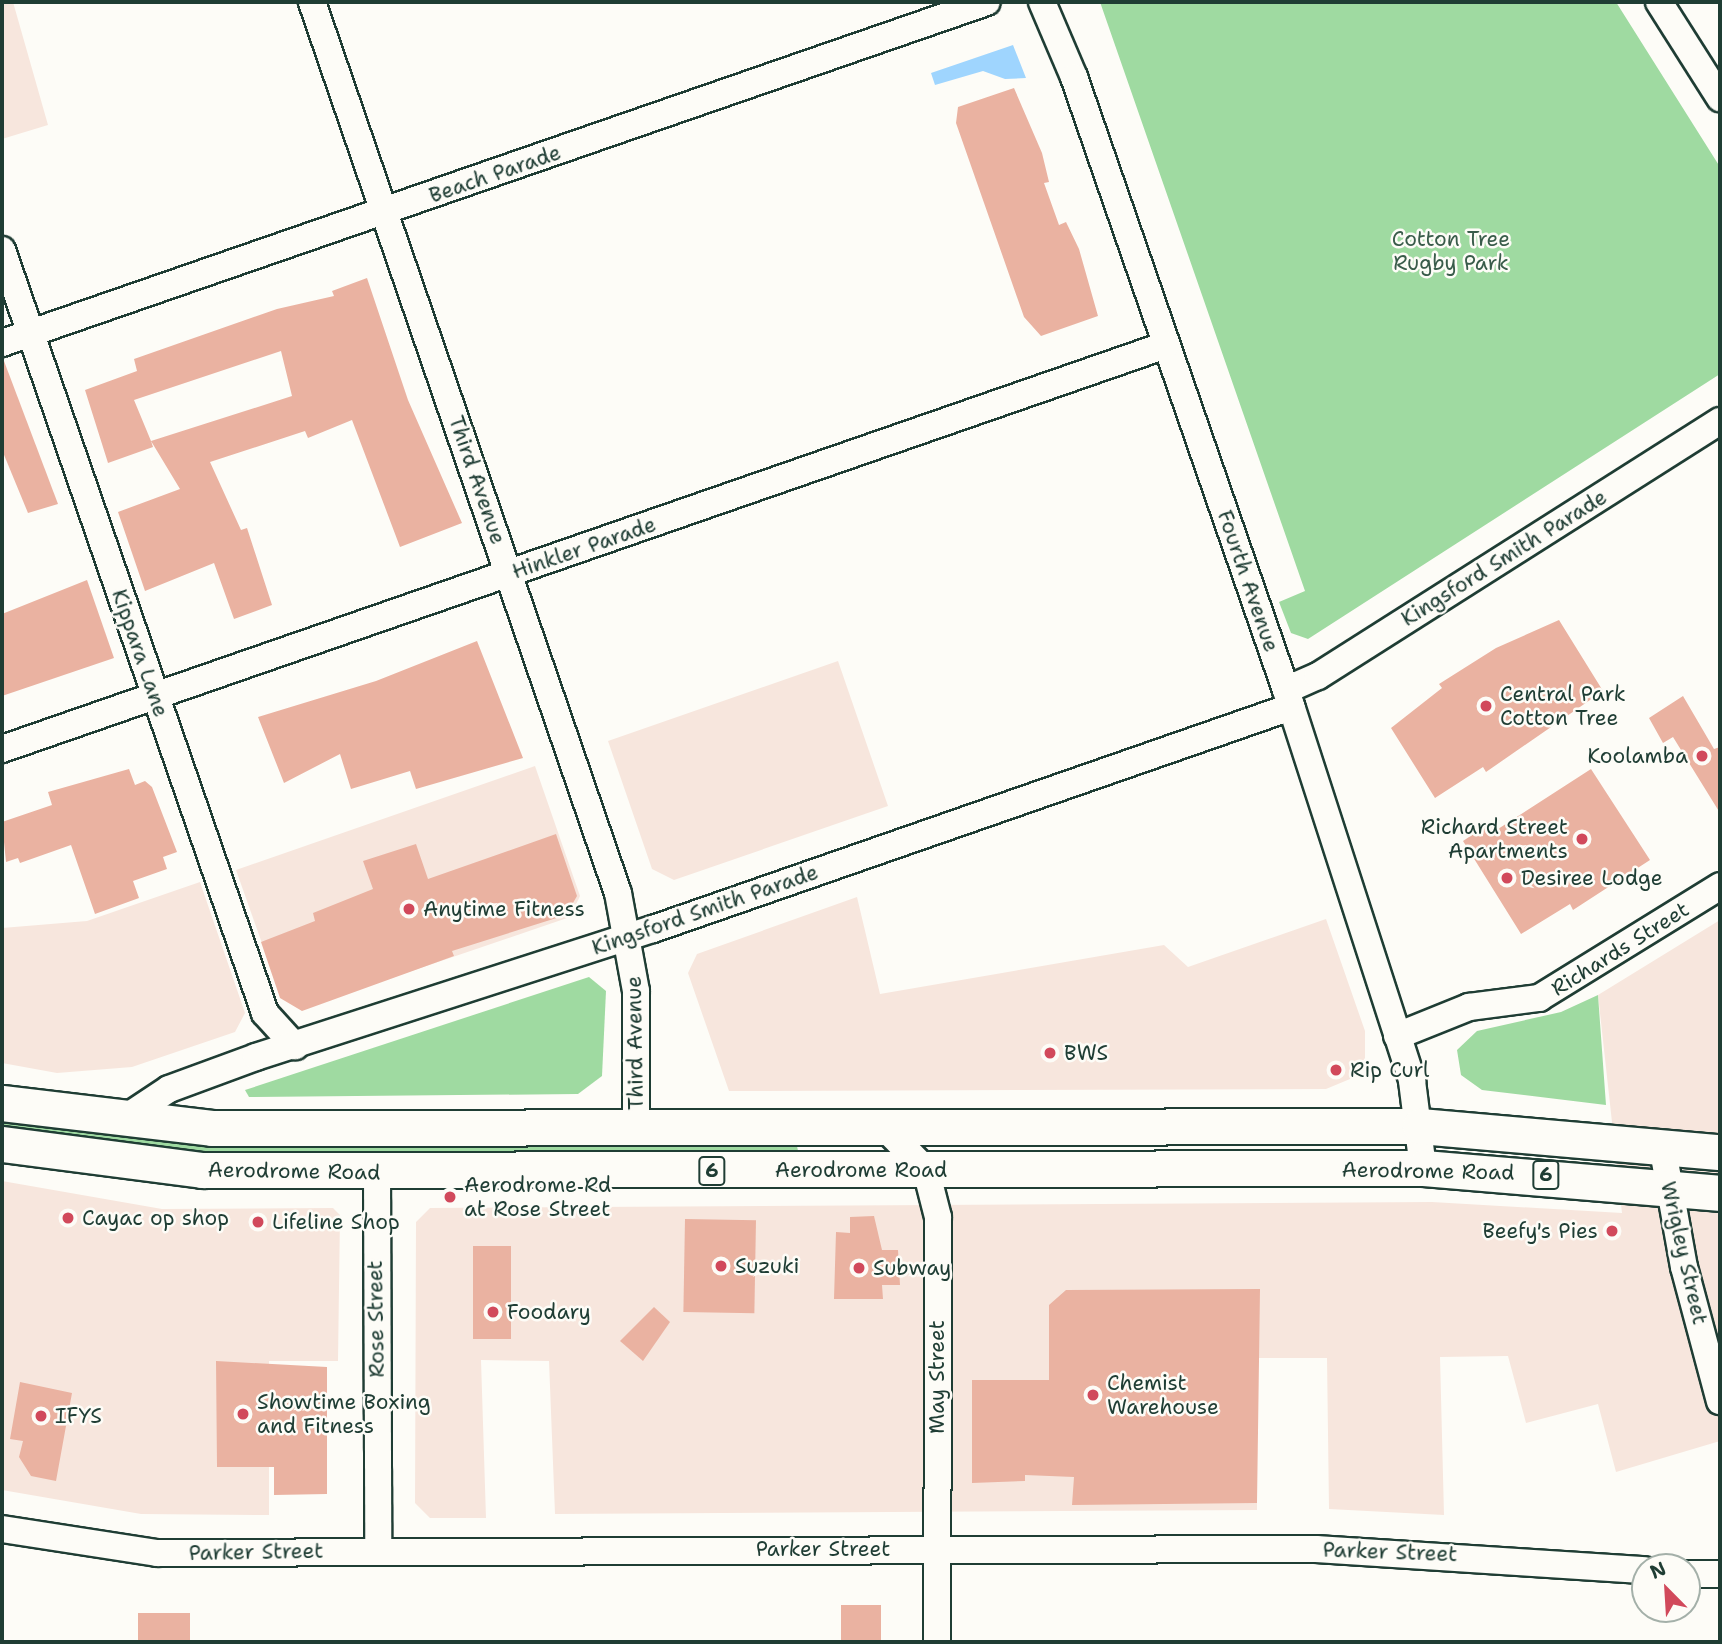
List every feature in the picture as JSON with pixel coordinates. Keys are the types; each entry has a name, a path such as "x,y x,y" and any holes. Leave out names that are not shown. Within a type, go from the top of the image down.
{"main road":[{"name":"Aerodrome Road","path":"2,1103 122,1120 298,1130 1420,1126 1720,1152"},
{"name":"Aerodrome Road","path":"2,1144 202,1170 377,1172 1423,1168 1720,1194"}],"street":[{"name":"Third Avenue","path":"312,2 510,573 629,936 636,991 636,1129"},
{"name":"Beach Parade","path":"2,343 987,2"},
{"name":"Fourth Avenue","path":"1042,2 1065,52 1289,699 1412,1081 1420,1126 1423,1168"},
{"path":"1659,2 1720,98"},
{"name":"Kippara Lane","path":"2,250 265,1013 295,1046"},
{"name":"Hinkler Parade","path":"2,749 1166,345"},
{"name":"Kingsford Smith Parade","path":"122,1120 169,1089 629,936 1289,699 1318,676 1720,421"},
{"name":"Richards Street","path":"1396,1036 1469,1007 1539,998 1720,886"},
{"name":"May Street","path":"887,1130 926,1170 938,1217 937,1642"},
{"name":"Wrigley Street","path":"1662,1145 1669,1189 1720,1401"},
{"name":"Rose Street","path":"377,1172 378,1550"},
{"name":"Parker Street","path":"2,1529 157,1553 378,1550 1329,1549 1631,1569"},
{"path":"1701,1574 1720,1574"}],"shaded area":[{"path":"2,2 13,2 48,125 2,139"},
{"path":"838,661 888,806 674,880 652,869 608,741"},
{"path":"535,766 580,896 570,917 300,1009 281,997 236,870"},
{"path":"200,882 245,1013 235,1032 132,1067 57,1073 2,1063 2,928 87,921"},
{"path":"857,897 880,994 1164,945 1188,967 1326,919 1365,1031 1365,1058 1350,1079 1326,1089 729,1091 688,973 697,954"},
{"path":"1720,920 1720,1441 1616,1472 1598,1404 1526,1423 1508,1356 1440,1357 1444,1515 1329,1509 1327,1358 1257,1358 1257,1510 555,1514 549,1361 481,1360 486,1518 430,1518 415,1503 416,1222 430,1208 1432,1202 1622,1213 1598,995"},
{"path":"2,1181 162,1209 333,1208 340,1215 338,1361 269,1361 269,1515 141,1514 2,1490"}],"green space":[{"name":"Cotton Tree Rugby Park","path":"1100,2 1616,2 1720,167 1720,374 1308,639 1291,633 1279,602 1305,591"},
{"path":"589,977 606,991 602,1076 578,1094 249,1097 245,1090"},
{"path":"1598,995 1606,1105 1482,1090 1461,1075 1457,1050 1477,1031 1561,1012"},
{"path":"2,1111 709,1138 797,1146 799,1156 196,1154 2,1130"}],"water":[{"path":"1013,45 1026,78 1005,79 983,71 935,85 931,73"}],"building":[{"path":"1014,88 1042,153 1049,182 1044,183 1059,225 1066,222 1079,249 1098,316 1041,336 1024,317 956,123 958,107"},
{"path":"367,278 408,400 462,523 400,547 352,420 308,438 305,431 210,462 241,530 247,528 272,605 234,619 214,563 145,591 118,512 180,489 151,441 153,447 108,463 85,390 137,371 134,359 277,309 334,296 332,291","holes":["281,351 292,396 151,441 134,400"]},
{"path":"4,361 58,504 28,513 2,450"},
{"path":"87,580 114,658 2,696 2,614"},
{"name":"Central Park Cotton Tree","path":"1559,620 1603,691 1486,772 1483,767 1435,798 1391,728 1442,688 1439,684 1496,648"},
{"path":"477,641 523,758 416,789 410,771 351,789 340,754 284,783 258,717 376,681"},
{"name":"Koolamba","path":"1683,696 1714,749 1720,747 1720,813 1673,737 1663,743 1649,718"},
{"path":"129,769 135,785 145,781 152,787 177,852 163,857 167,869 133,881 139,898 95,914 71,845 20,863 18,858 6,862 2,822 52,805 48,792"},
{"name":"Richard Street Apartments","path":"1591,769 1650,860 1573,910 1570,904 1521,934 1463,841 1493,821 1498,829"},
{"path":"556,834 577,896 566,915 452,951 454,956 302,1011 280,998 261,942 315,921 313,913 373,889 363,861 416,844 428,879"},
{"name":"Subway","path":"874,1216 882,1250 898,1250 900,1285 882,1285 883,1299 834,1299 836,1232 850,1233 850,1217"},
{"name":"Suzuki","path":"685,1219 756,1220 754,1313 683,1312"},
{"name":"Foodary","path":"473,1246 511,1246 511,1339 473,1339"},
{"path":"1260,1289 1257,1503 1072,1505 1074,1477 1025,1475 1025,1481 972,1483 972,1380 1049,1380 1049,1305 1066,1290"},
{"path":"654,1307 670,1322 643,1361 620,1341"},
{"path":"216,1361 327,1367 327,1494 274,1495 274,1467 217,1467"},
{"name":"IFYS","path":"20,1382 72,1393 56,1481 31,1476 19,1457 23,1441 10,1439"},
{"path":"841,1605 881,1605 881,1642 841,1642"},
{"path":"138,1613 190,1613 190,1642 138,1642"}],"place":[{"name":"Central Park Cotton Tree","path":"1486,706"},
{"name":"Koolamba","path":"1702,756"},
{"name":"Richard Street Apartments","path":"1582,839"},
{"name":"Desiree Lodge","path":"1507,878"},
{"name":"Anytime Fitness","path":"409,909"},
{"name":"BWS","path":"1050,1053"},
{"name":"Rip Curl","path":"1336,1070"},
{"name":"Aerodrome Rd at Rose Street","path":"450,1197"},
{"name":"Cayac op shop","path":"68,1218"},
{"name":"Lifeline Shop","path":"258,1222"},
{"name":"Beefy's Pies","path":"1612,1231"},
{"name":"Suzuki","path":"721,1266"},
{"name":"Subway","path":"859,1268"},
{"name":"Foodary","path":"493,1312"},
{"name":"Chemist Warehouse","path":"1093,1395"},
{"name":"Showtime Boxing and Fitness","path":"243,1414"},
{"name":"IFYS","path":"41,1416"}]}
